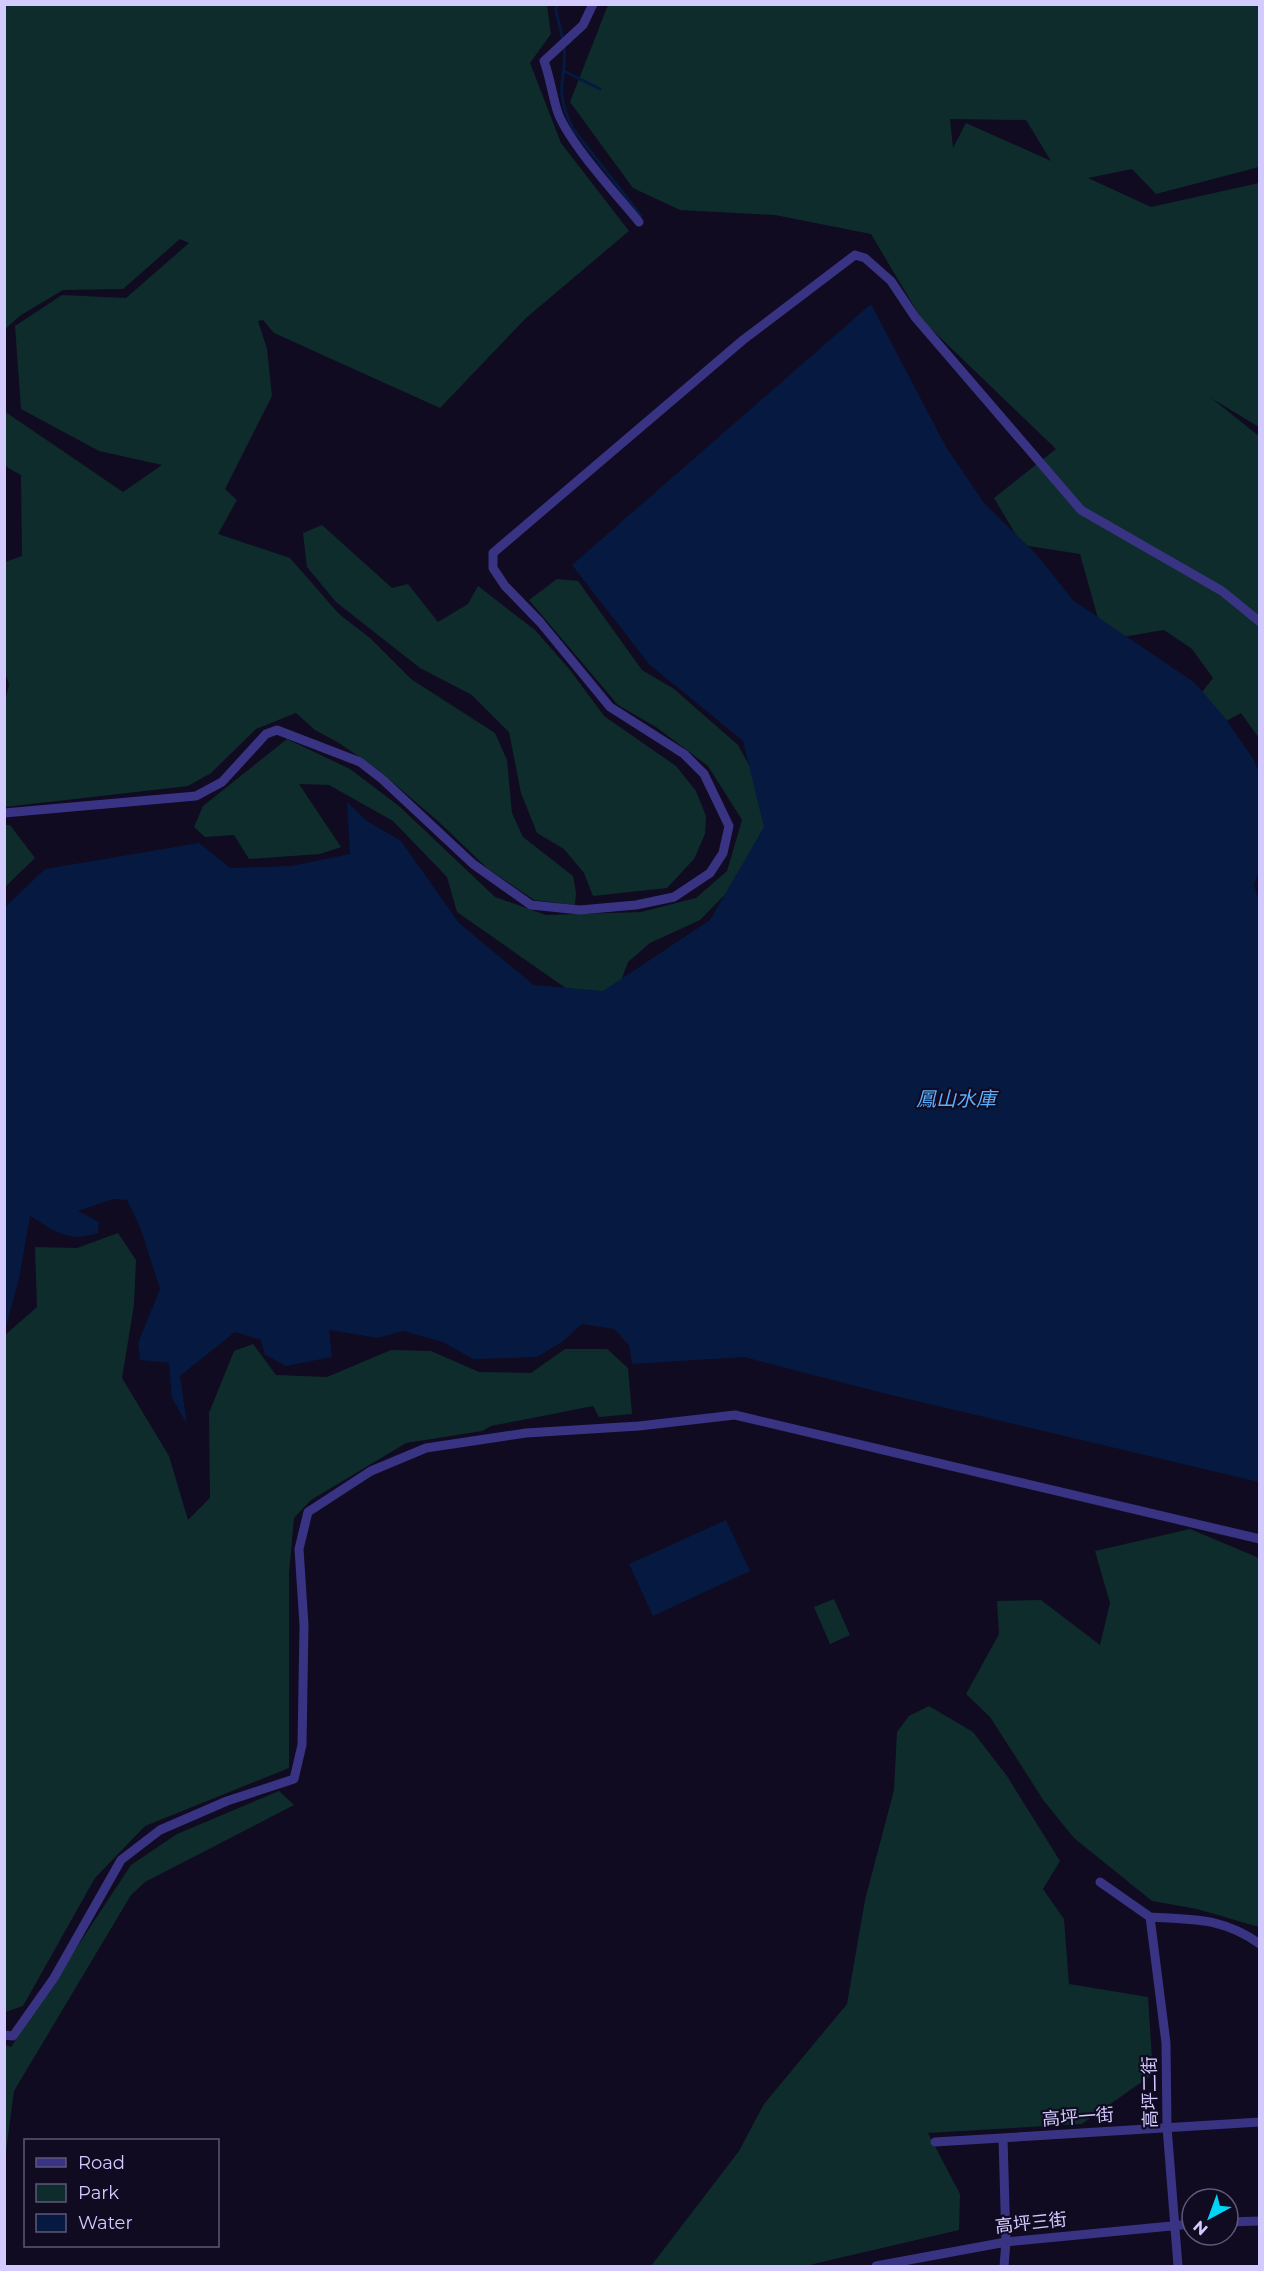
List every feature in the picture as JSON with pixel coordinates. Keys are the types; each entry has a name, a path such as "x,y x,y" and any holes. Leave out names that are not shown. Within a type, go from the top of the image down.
{"street":[{"path":"593,4 583,25 566,38 544,61 551,80 557,112 577,144 639,222"},
{"path":"4,813 196,796 222,782 266,734 277,730 360,762 382,779 473,864 531,905 556,909 593,909 636,905 674,897 710,873 723,853 729,826 715,794 704,774 684,754 610,707 540,622 504,586 493,568 493,553 743,340 855,255 865,258 891,281 915,317 1081,510 1222,591 1260,622"},
{"path":"4,2035 13,2036 54,1978 121,1860 160,1830 227,1801 294,1779 302,1746 303,1724 304,1625 299,1549 308,1512 371,1471 426,1448 526,1433 639,1426 735,1415 1260,1539"},
{"path":"1100,1882 1150,1917 1216,1921 1247,1935 1260,1944"},
{"name":"高坪二街","path":"1150,1917 1166,2043 1167,2127 1178,2266"},
{"name":"高坪一街","path":"935,2142 1260,2122"},
{"path":"1003,2138 1006,2242 1004,2266"},
{"path":"1240,2222 1260,2221"},
{"name":"高坪三街","path":"876,2266 1006,2242 1180,2225"}],"green space":[{"path":"5,5 547,5 551,34 530,63 561,143 629,231 526,318 440,408 274,333 263,320 258,321 267,349 272,396 225,489 237,500 218,534 290,558 339,614 370,638 411,679 495,733 507,760 512,813 523,837 573,876 576,893 575,905 534,900 487,868 439,822 377,769 315,730 296,713 256,729 211,773 188,786 5,807 4,703 9,685 4,669 5,562 22,556 21,475 5,466 4,411 123,492 162,465 99,451 21,409 15,326 62,295 126,298 189,243 180,239 123,289 63,290 21,315 5,329"},
{"path":"608,5 1259,5 1259,167 1156,194 1132,169 1088,178 1151,207 1259,183 1259,427 1211,398 1259,436 1259,738 1241,713 1221,724 1181,719 1213,678 1192,649 1164,630 1104,640 1080,554 1022,545 994,498 1056,449 922,320 871,234 775,215 680,210 633,188 570,102","holes":["950,119 1026,120 1051,161 966,123 953,148"]},
{"path":"322,525 392,588 408,584 438,622 468,604 478,586 535,630 570,670 604,716 676,766 696,791 706,816 705,834 694,859 667,888 593,896 584,873 564,849 537,833 521,793 509,732 472,695 420,668 336,602 307,567 303,533"},
{"path":"557,579 578,581 642,670 674,689 738,745 771,805 754,865 700,920 650,943 628,962 615,997 580,998 457,912 447,877 393,821 329,785 299,784 341,847 320,854 249,859 234,835 205,837 194,827 203,806 287,739 350,769 399,806 495,897 546,915 641,912 696,898 727,871 742,820 708,766 656,727 618,705 529,600"},
{"path":"5,825 10,825 35,858 5,887"},
{"path":"118,1233 136,1260 134,1305 122,1378 169,1456 188,1520 210,1498 209,1413 234,1351 253,1344 276,1375 327,1377 391,1350 431,1351 479,1372 531,1373 565,1349 607,1349 628,1368 632,1414 599,1417 593,1406 491,1426 482,1431 406,1443 311,1500 294,1518 289,1573 289,1768 145,1826 95,1878 23,2006 5,2012 5,1335 37,1307 35,1247 77,1248"},
{"path":"1190,1529 1259,1558 1259,1927 1197,1909 1152,1901 1074,1838 1044,1801 990,1717 966,1694 999,1634 997,1601 1041,1600 1100,1645 1110,1603 1095,1551"},
{"path":"834,1599 850,1635 830,1644 814,1607"},
{"path":"929,1706 973,1732 1007,1776 1060,1861 1043,1889 1064,1919 1069,1984 1148,1997 1153,2074 1082,2124 928,2133 960,2194 959,2230 805,2266 651,2266 739,2151 764,2104 847,2004 865,1900 894,1790 897,1732 909,1716"},
{"path":"279,1791 294,1805 145,1882 131,1895 14,2091 5,2159 5,2045 11,2047 131,1865 177,1834"}],"water":[{"name":"鳳山水庫","path":"871,304 946,447 984,503 1035,553 1074,601 1195,683 1225,718 1254,760 1260,775 1260,868 1254,885 1260,905 1259,1482 887,1394 744,1357 632,1364 629,1345 614,1329 582,1324 562,1342 537,1357 473,1359 443,1342 403,1331 378,1338 329,1330 332,1357 286,1366 265,1355 261,1340 235,1332 180,1376 187,1424 172,1398 169,1363 140,1360 138,1343 160,1289 140,1227 127,1200 113,1199 78,1211 99,1222 98,1233 87,1236 62,1234 30,1216 19,1279 5,1330 5,907 45,869 199,843 230,868 291,866 350,854 347,802 367,821 401,841 459,923 534,985 603,991 710,920 764,827 743,741 649,664 572,565"},
{"path":"726,1520 750,1571 653,1616 629,1564"}],"waterway":[{"path":"557,4 556,11 563,40"},
{"path":"564,47 562,96 570,124 641,216"},
{"path":"564,71 600,89"}]}
